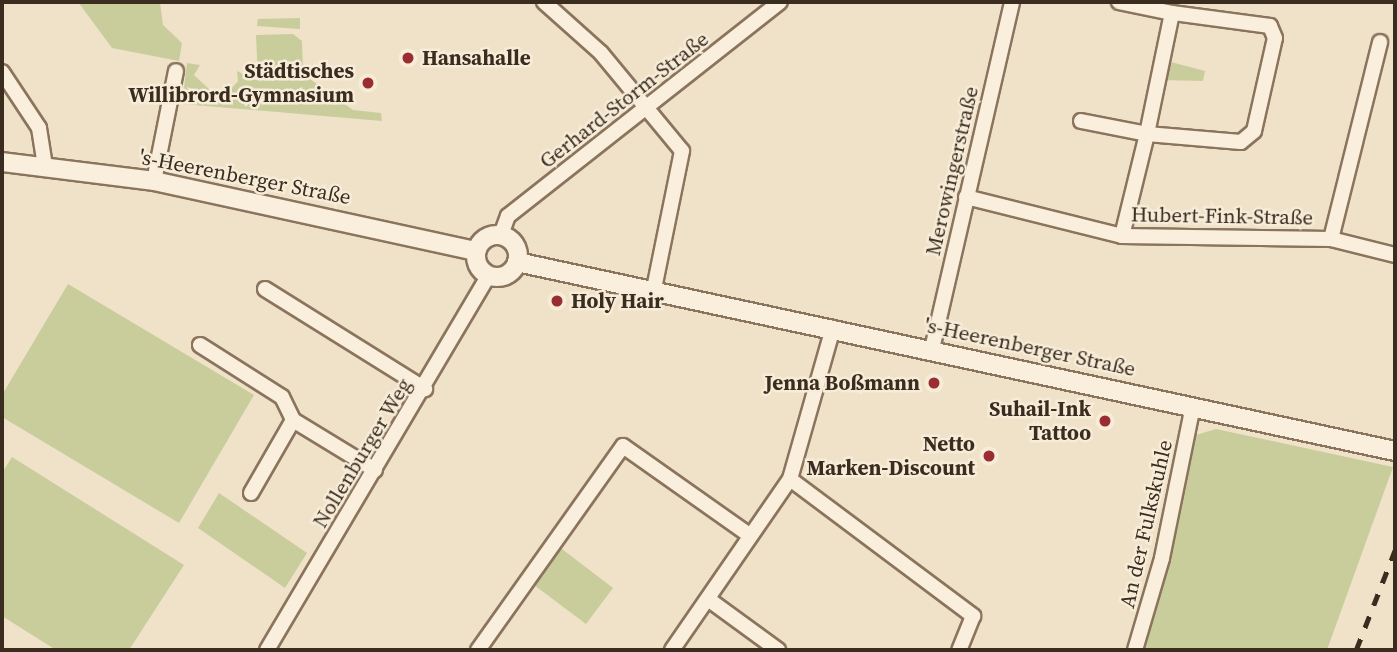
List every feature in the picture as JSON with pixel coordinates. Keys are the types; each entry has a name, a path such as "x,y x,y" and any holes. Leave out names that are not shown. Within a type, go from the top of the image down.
{"street":[{"path":"544,2 601,53 682,150 654,289"},
{"name":"Gerhard-Storm-Straße","path":"501,235 508,216 780,2"},
{"name":"Merowingerstraße","path":"932,349 1012,2"},
{"path":"1081,121 1147,134 1241,142 1254,131 1275,38 1270,26 1172,13 1118,2"},
{"path":"1122,236 1172,13"},
{"path":"1331,239 1380,42"},
{"path":"154,181 176,71"},
{"path":"2,72 39,128 45,164"},
{"name":"'s-Heerenberger Straße","path":"2,162 45,164 154,181 477,251"},
{"name":"Hubert-Fink-Straße","path":"966,197 1122,236 1331,239 1395,255"},
{"path":"501,235 515,246 517,261 509,272 489,275 477,264 477,251 487,237 501,235"},
{"name":"'s-Heerenberger Straße","path":"517,261 1395,451"},
{"name":"Nollenburger Weg","path":"267,650 425,389 489,275"},
{"path":"265,289 425,389"},
{"path":"672,650 790,479 833,328"},
{"path":"200,345 282,397 293,420 375,470"},
{"name":"An der Fulkskuhle","path":"1135,650 1162,558 1193,406"},
{"path":"251,493 293,420"},
{"path":"478,650 623,446 749,535"},
{"path":"790,479 973,616 959,650"},
{"path":"708,599 778,650"}],"green space":[{"path":"78,2 160,2 163,25 182,43 179,61 112,48"},
{"path":"300,18 300,29 257,26 258,19"},
{"path":"293,34 302,41 303,74 353,110 381,113 382,121 182,104 187,63 200,65 194,75 210,90 230,90 238,81 237,71 255,80 274,81 279,79 258,79 256,35"},
{"path":"1167,61 1205,71 1203,81 1162,80"},
{"path":"68,284 254,395 179,523 2,417 2,395"},
{"path":"1216,429 1393,467 1327,650 1144,649 1196,435"},
{"path":"12,457 184,565 129,650 56,650 2,616 2,473"},
{"path":"219,493 307,553 285,588 198,528"},
{"path":"558,546 613,588 586,624 530,582"}],"railway":[{"path":"1356,650 1395,550"}],"place":[{"name":"Hansahalle","path":"408,58"},
{"name":"Städtisches Willibrord-Gymnasium","path":"368,83"},
{"name":"Holy Hair","path":"557,301"},
{"name":"Jenna Boßmann","path":"934,383"},
{"name":"Suhail-Ink Tattoo","path":"1105,421"},
{"name":"Netto Marken-Discount","path":"989,456"}]}
